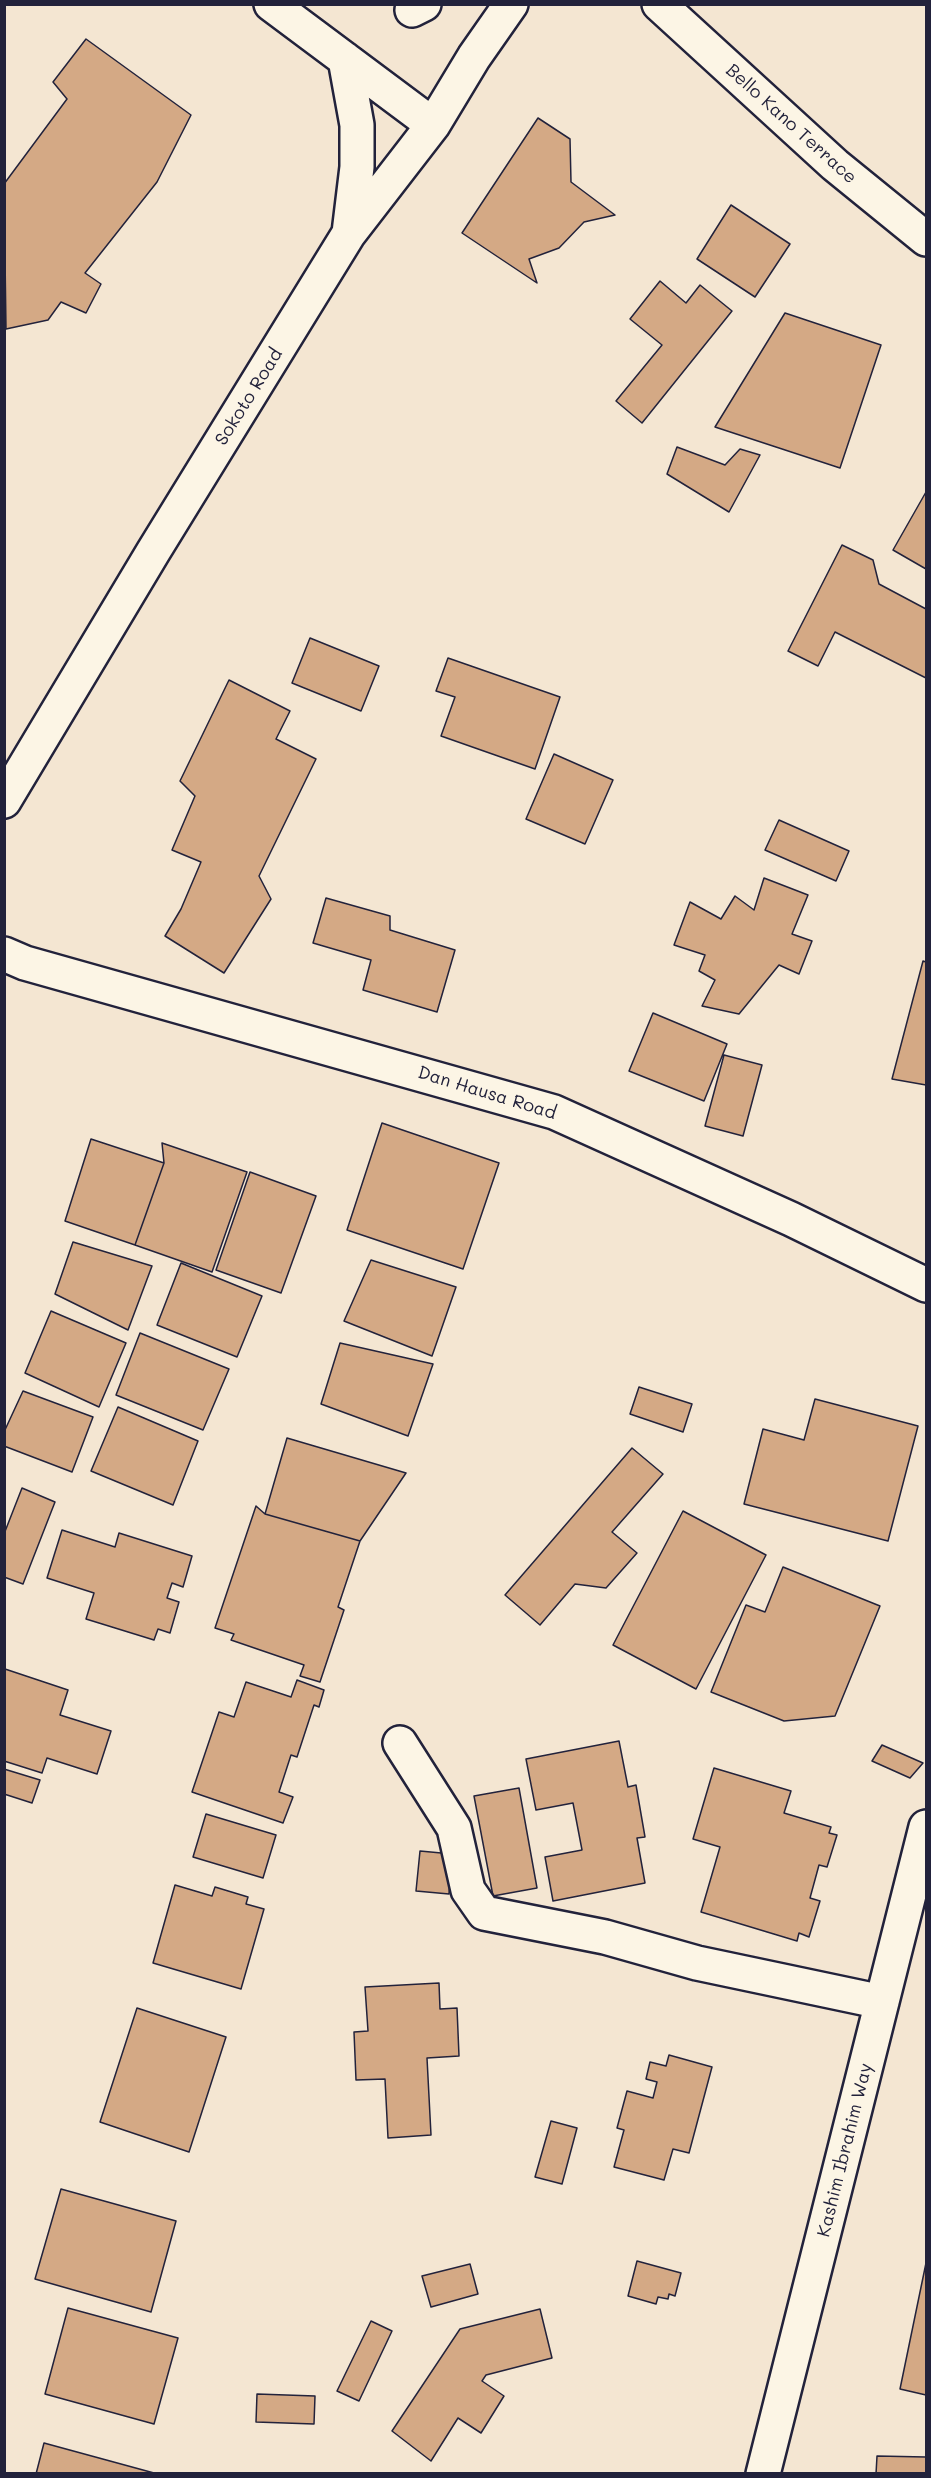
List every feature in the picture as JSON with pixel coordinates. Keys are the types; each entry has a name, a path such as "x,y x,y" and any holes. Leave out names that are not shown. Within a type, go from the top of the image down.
{"street":[{"path":"271,4 433,125"},
{"name":"Sokoto Road","path":"4,801 153,552 348,236 433,125 474,57 512,4"},
{"name":"Bello Kano Terrace","path":"659,4 835,165 927,239"},
{"path":"345,59 357,125 357,167 348,236"},
{"name":"Dan Hausa Road","path":"11,961 554,1112 791,1219 927,1285"},
{"path":"400,1743 454,1827 468,1890 484,1913 605,1937 697,1963 882,2002"},
{"name":"Kashim Ibrahim Way","path":"763,2474 882,2002 923,1859 927,1827"}],"building":[{"path":"86,39 191,115 157,182 85,273 101,284 86,313 61,302 48,320 6,329 4,184 67,99 53,82"},
{"path":"538,118 570,139 571,182 615,215 584,222 559,248 529,259 537,283 462,233"},
{"path":"731,205 790,244 755,297 697,259"},
{"path":"660,281 686,303 700,285 732,311 642,423 616,401 662,345 630,319"},
{"path":"785,313 881,345 840,468 715,427"},
{"path":"677,447 725,465 740,449 760,455 729,512 667,474"},
{"path":"926,492 926,569 893,550"},
{"path":"842,545 873,560 879,584 926,609 926,678 835,632 818,666 788,651"},
{"path":"310,638 379,666 361,711 292,683"},
{"path":"448,658 560,697 535,769 441,736 455,697 436,691"},
{"path":"229,680 290,711 276,739 316,759 259,876 271,899 224,973 165,936 181,909 201,862 172,850 195,796 180,781"},
{"path":"554,754 613,780 585,844 526,819"},
{"path":"779,820 849,851 836,881 765,850"},
{"path":"764,878 808,895 792,934 812,941 799,974 779,965 739,1014 702,1006 715,980 699,971 705,955 674,945 690,902 721,919 735,896 754,910"},
{"path":"326,898 390,916 390,930 455,950 437,1012 363,990 371,960 313,943"},
{"path":"923,961 926,962 926,1085 892,1079"},
{"path":"653,1013 727,1044 704,1101 629,1071"},
{"path":"724,1055 762,1065 743,1136 705,1126"},
{"path":"382,1123 499,1163 463,1269 347,1230"},
{"path":"91,1139 164,1163 135,1245 65,1221"},
{"path":"162,1143 247,1172 212,1272 135,1245 164,1163"},
{"path":"250,1172 316,1196 281,1293 216,1270"},
{"path":"73,1242 152,1266 128,1330 55,1294"},
{"path":"371,1260 456,1287 432,1356 344,1321"},
{"path":"181,1263 262,1296 237,1357 157,1325"},
{"path":"51,1311 126,1343 99,1407 25,1373"},
{"path":"140,1333 229,1369 203,1430 116,1395"},
{"path":"340,1343 433,1364 408,1436 321,1404"},
{"path":"639,1387 692,1404 683,1432 630,1414"},
{"path":"23,1391 93,1417 72,1472 4,1446 4,1432"},
{"path":"815,1399 918,1426 888,1541 744,1504 763,1429 804,1440"},
{"path":"118,1407 198,1441 173,1505 91,1471"},
{"path":"287,1438 406,1473 360,1541 265,1514"},
{"path":"632,1448 663,1474 612,1532 637,1553 606,1588 575,1584 540,1625 505,1595"},
{"path":"22,1488 55,1502 23,1584 4,1577 4,1534"},
{"path":"256,1506 265,1514 360,1541 338,1607 344,1610 320,1682 300,1676 304,1665 231,1640 234,1634 215,1628"},
{"path":"683,1511 766,1555 696,1689 613,1645"},
{"path":"62,1530 115,1547 119,1533 192,1556 183,1587 172,1583 167,1598 179,1602 170,1633 158,1629 154,1640 86,1619 94,1593 47,1578"},
{"path":"783,1567 880,1606 835,1716 784,1721 711,1692 746,1605 765,1612"},
{"path":"5,1669 68,1690 60,1715 111,1731 97,1774 47,1758 42,1773 4,1761"},
{"path":"297,1680 324,1690 319,1707 314,1705 297,1757 291,1755 279,1792 293,1797 283,1823 192,1792 219,1712 234,1717 246,1682 291,1697"},
{"path":"619,1741 628,1787 636,1785 645,1837 637,1838 645,1883 553,1901 545,1857 582,1850 573,1803 536,1810 526,1759"},
{"path":"882,1745 923,1763 910,1778 872,1761"},
{"path":"714,1768 791,1791 784,1813 831,1827 829,1833 837,1835 827,1867 819,1865 810,1898 820,1901 809,1937 799,1933 797,1941 701,1912 720,1847 693,1839"},
{"path":"4,1769 40,1780 32,1803 4,1794"},
{"path":"519,1788 537,1888 493,1896 474,1796"},
{"path":"206,1814 276,1835 263,1878 193,1857"},
{"path":"420,1851 452,1854 449,1894 416,1891"},
{"path":"175,1885 212,1896 215,1887 248,1897 246,1904 264,1909 241,1989 153,1963"},
{"path":"439,1983 440,2009 457,2008 459,2056 427,2058 431,2135 388,2138 385,2079 356,2080 354,2032 368,2031 365,1987"},
{"path":"137,2008 226,2037 189,2152 100,2122"},
{"path":"669,2055 712,2067 689,2153 673,2149 664,2180 614,2167 624,2130 617,2128 627,2091 653,2098 657,2082 646,2079 650,2062 666,2066"},
{"path":"551,2121 577,2128 562,2184 535,2177"},
{"path":"61,2189 176,2221 151,2312 35,2279"},
{"path":"637,2261 681,2273 675,2296 669,2294 668,2299 658,2297 656,2304 628,2296"},
{"path":"926,2263 926,2395 900,2389"},
{"path":"470,2264 478,2294 431,2307 422,2276"},
{"path":"68,2308 178,2338 154,2424 45,2394"},
{"path":"540,2309 552,2358 486,2375 482,2381 504,2396 481,2433 458,2418 431,2461 392,2431 460,2329"},
{"path":"371,2321 392,2331 359,2401 337,2391"},
{"path":"257,2394 315,2396 314,2424 256,2422"},
{"path":"44,2443 154,2473 154,2474 36,2474"},
{"path":"877,2456 926,2457 926,2474 876,2474"}]}
